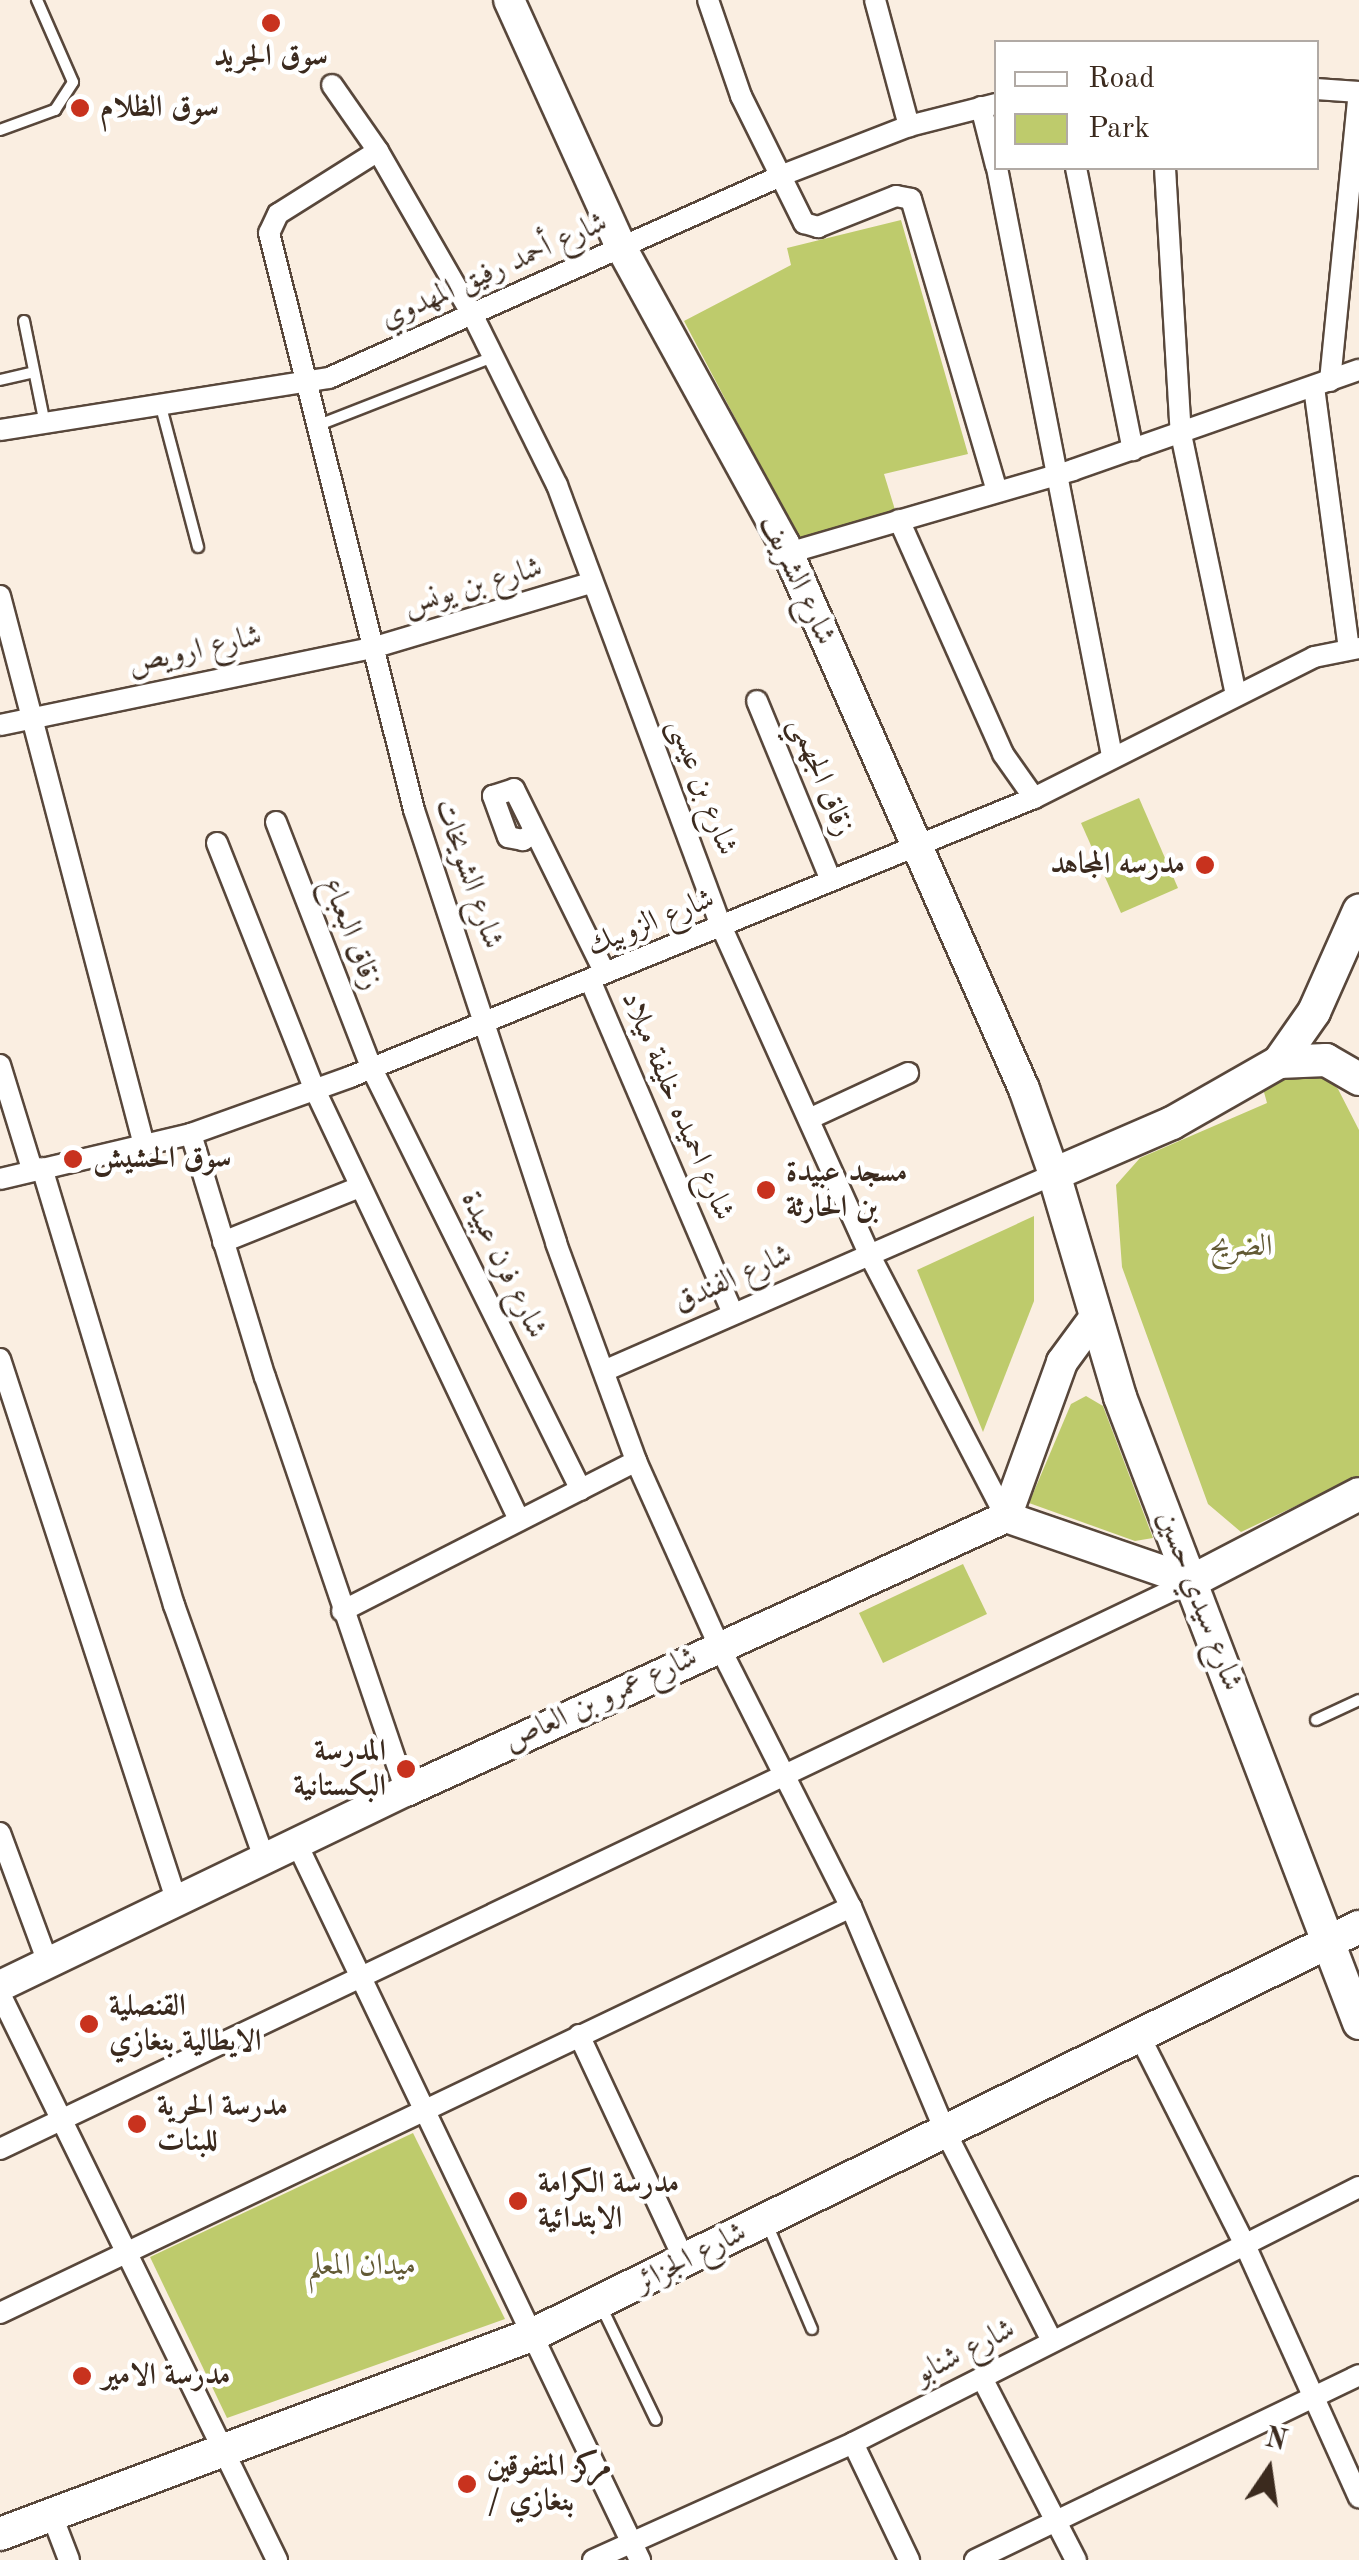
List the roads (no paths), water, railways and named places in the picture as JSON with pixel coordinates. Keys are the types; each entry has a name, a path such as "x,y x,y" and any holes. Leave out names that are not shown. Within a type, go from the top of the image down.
{"main road":[{"path":"1054,1174 1172,1122 1278,1062 1314,1012 1359,912"},
{"path":"1278,1062 1326,1060 1359,1079"},
{"name":"شارع سيدي حسين","path":"1054,1174 1095,1317 1359,2023"},
{"path":"1192,1581 1359,1494"},
{"name":"شارع الجزائر","path":"0,2534 534,2334 686,2263 1138,2032 1359,1927"}],"street":[{"name":"شارع الشريف","path":"509,0 621,247 788,553 1024,1088 1054,1174"},
{"path":"708,0 741,96 810,227 896,196 911,199 997,492"},
{"path":"874,0 909,126"},
{"name":"شارع بن عيسى","path":"332,85 378,151 473,316 557,485 590,583 722,928 811,1118 868,1252 1006,1517"},
{"path":"1319,89 1359,92 1322,384 1354,648"},
{"name":"شارع أحمد رفيق المهدوي","path":"0,430 44,419 305,385 473,316 780,176 909,126 989,106"},
{"path":"989,106 994,144"},
{"name":"شارع الشويخات","path":"378,151 271,224 269,245 414,810 486,1021 521,1140 636,1460 719,1646 851,1907 945,2131 1052,2341"},
{"path":"998,170 1112,756"},
{"path":"1076,170 1132,450"},
{"path":"1165,170 1181,434 1236,695"},
{"path":"788,553 1060,474 1359,370"},
{"path":"898,520 996,740 1034,798"},
{"name":"شارع بن يونس","path":"372,648 590,583"},
{"path":"0,596 144,1145"},
{"name":"شارع ارويص","path":"0,725 372,648"},
{"name":"شارع الزوبيك","path":"0,1179 191,1134 315,1090 722,928 829,876 1034,798 1314,657 1354,648"},
{"name":"زقاق الجهمي","path":"757,701 829,876"},
{"name":"شارع احميده خليفة ميلاد","path":"508,787 516,793 597,976 732,1311"},
{"name":"زقاق البعباع","path":"276,822 371,1068"},
{"path":"216,843 315,1090 519,1520"},
{"path":"0,1064 37,1168 174,1606 265,1860"},
{"name":"شارع فرن عبيدة","path":"371,1068 581,1490"},
{"path":"811,1118 908,1073"},
{"path":"191,1134 342,1611 406,1791"},
{"name":"شارع الفندق","path":"604,1370 1054,1174"},
{"path":"223,1242 360,1187"},
{"path":"1095,1317 1062,1362 1006,1517 1192,1581"},
{"path":"0,1359 177,1902"},
{"path":"342,1611 636,1460"},
{"name":"شارع عمرو بن العاص","path":"0,1990 48,1963 406,1791 1006,1517"},
{"path":"0,2149 356,1974 1192,1581"},
{"path":"0,1832 48,1963"},
{"path":"298,1844 420,2111 534,2334 635,2551"},
{"path":"0,2313 851,1907"},
{"path":"0,1990 59,2121 277,2560"},
{"path":"1138,2032 1245,2245 1359,2498"},
{"path":"580,2034 686,2263"},
{"name":"شارع شنابو","path":"593,2560 635,2551 1359,2186"},
{"path":"975,2560 1311,2394 1359,2375"},
{"path":"982,2378 1076,2560"},
{"path":"853,2444 908,2560"},
{"path":"52,2513 69,2560"}],"lane":[{"path":"0,130 55,110 74,82 38,0"},
{"path":"24,321 44,419"},
{"path":"315,426 494,357"},
{"path":"0,380 34,372"},
{"path":"160,404 198,547"},
{"path":"1316,1720 1359,1700"},
{"path":"766,2220 812,2329"},
{"path":"600,2302 656,2420"}],"place":[{"name":"سوق الجريد","path":"271,23"},
{"name":"سوق الظلام","path":"80,108"},
{"name":"مدرسه المجاهد","path":"1205,865"},
{"name":"سوق الحشيش","path":"73,1159"},
{"name":"مسجد عبيدة بن الحارثة","path":"766,1190"},
{"name":"المدرسة البكستانية","path":"406,1769"},
{"name":"القنصلية الايطالية بنغازي","path":"89,2024"},
{"name":"مدرسة الحرية للبنات","path":"137,2124"},
{"name":"مدرسة الكرامة الابتدائية","path":"518,2201"},
{"name":"مدرسة الامير","path":"82,2376"},
{"name":"مركز المتفوقين / بنغازي","path":"467,2484"}],"park label":[{"name":"الضريح","path":"1241,1247"},
{"name":"ميدان المعلم","path":"362,2266"}]}
